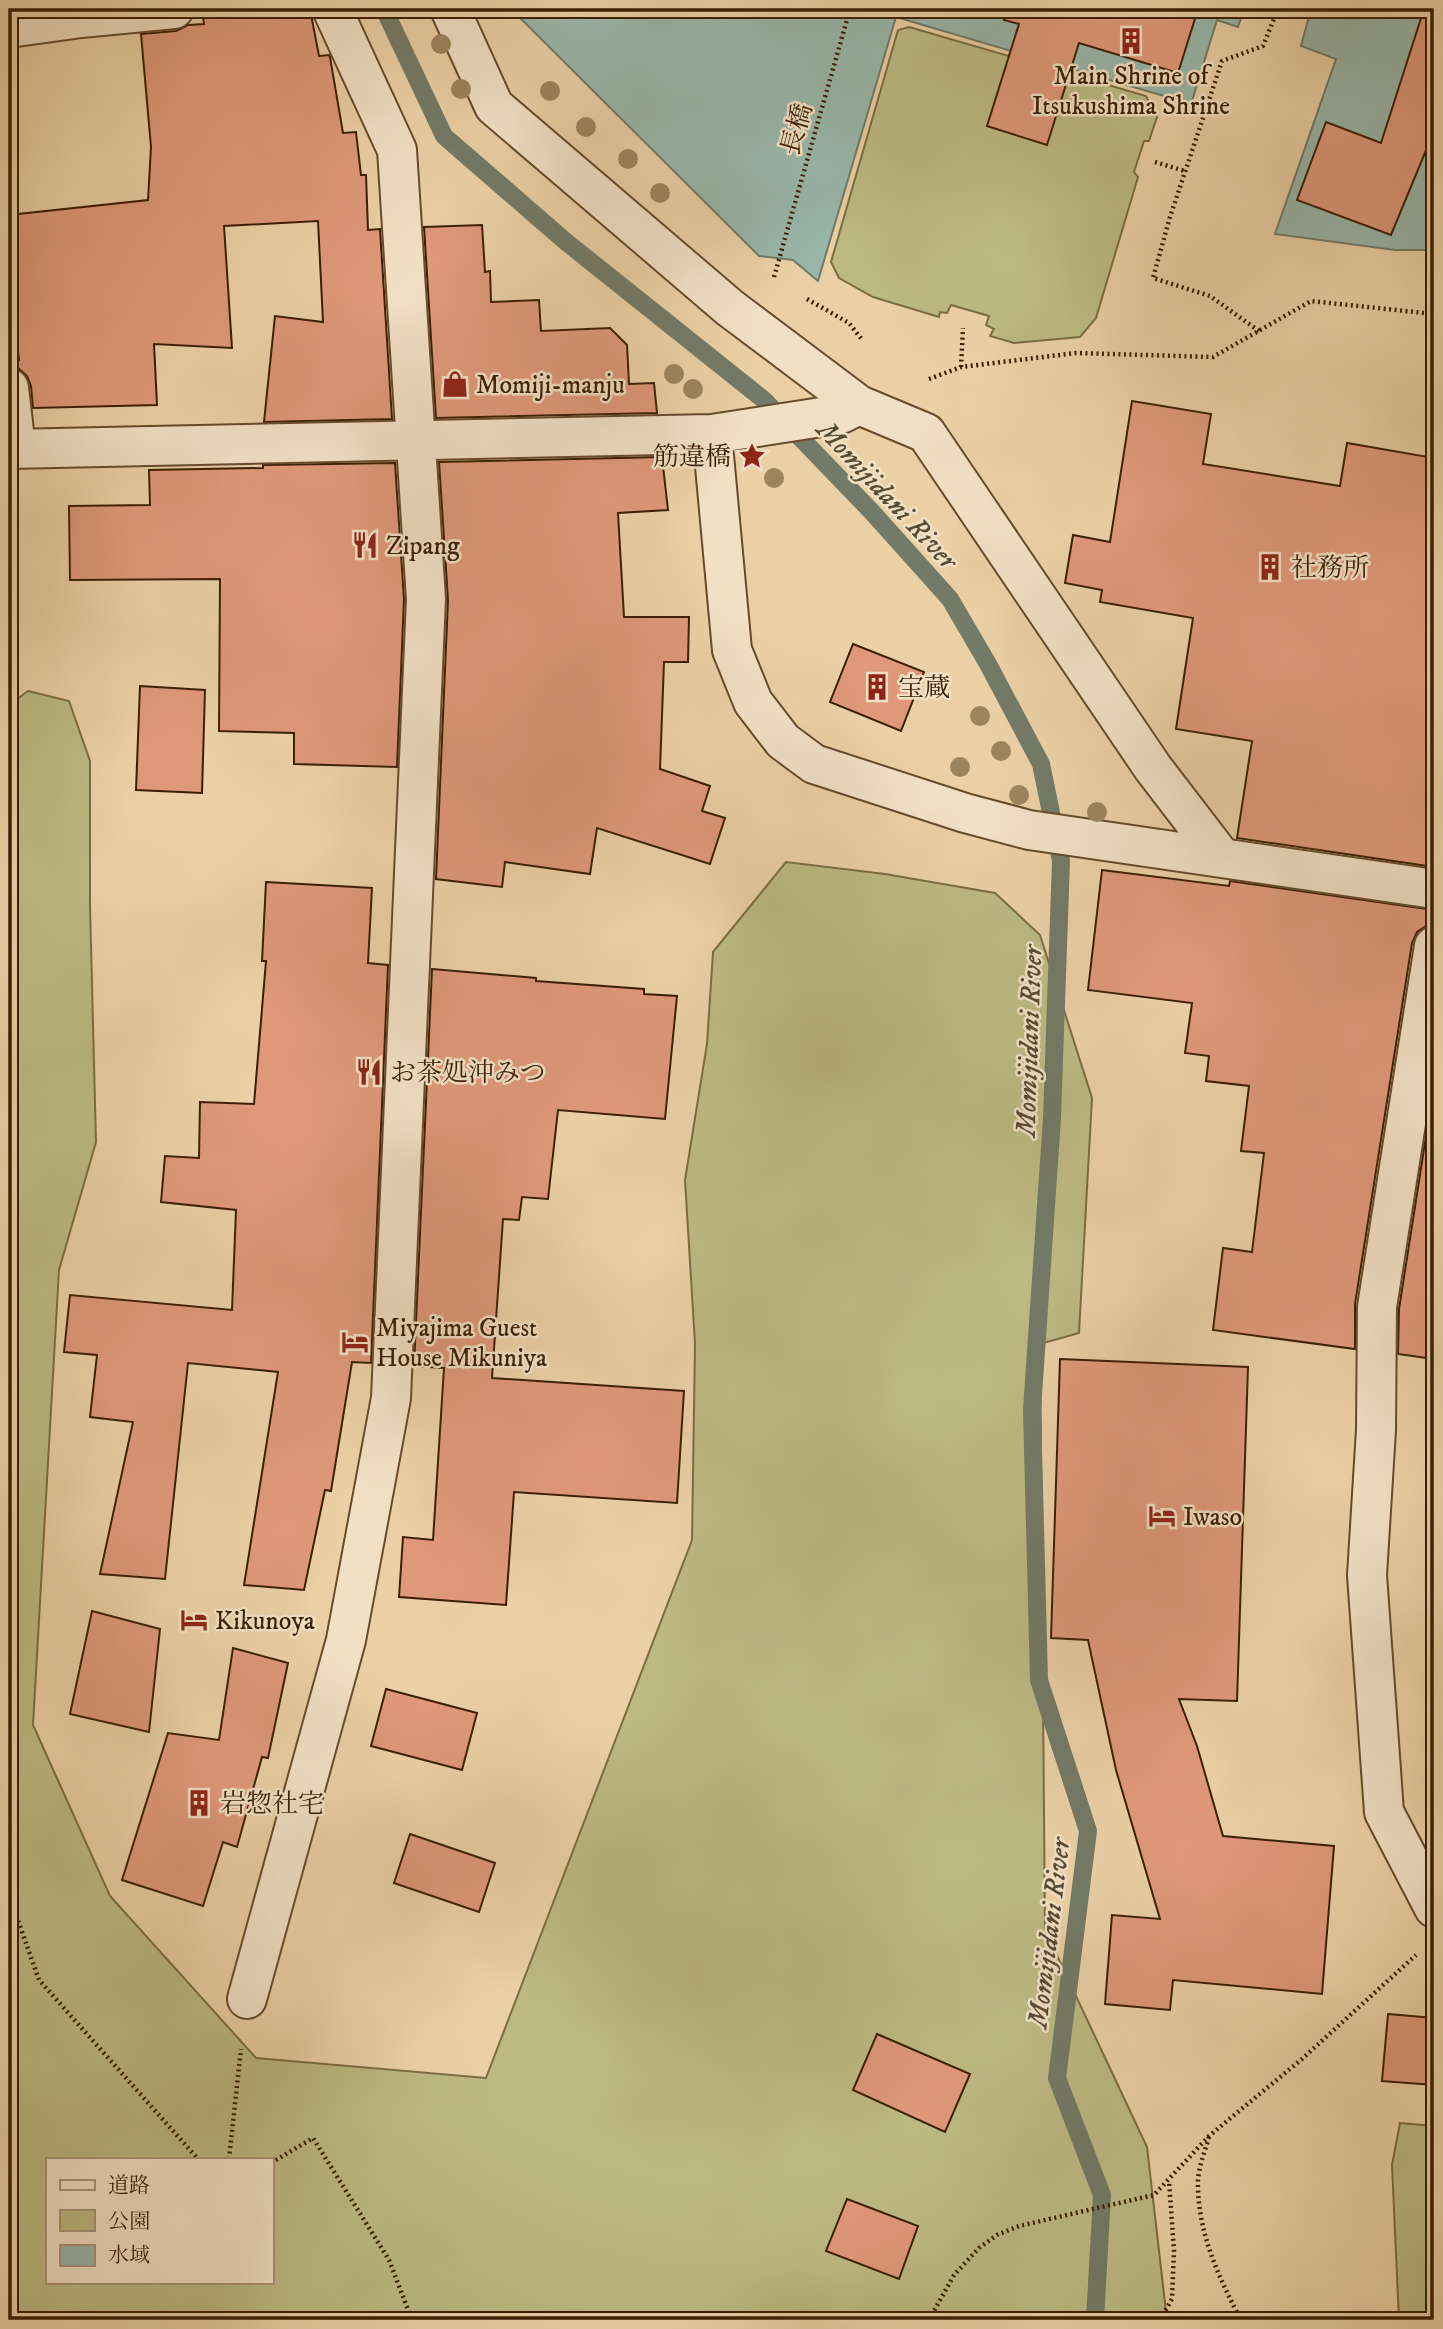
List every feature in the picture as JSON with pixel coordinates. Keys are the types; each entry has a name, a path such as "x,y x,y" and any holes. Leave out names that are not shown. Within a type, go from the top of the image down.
{"street":[{"path":"9,28 79,13 174,9"},
{"path":"247,1999 346,1640 391,1398 426,599 397,150 332,9"},
{"path":"450,9 494,106 850,410 926,433 1153,768 1222,858"},
{"path":"9,388 12,449 722,433 850,410"},
{"path":"722,433 732,650 753,702 783,741 814,764 965,813 1029,830 1434,889"},
{"path":"1434,946 1377,1307 1376,1430 1367,1575 1384,1812 1434,1908"}],"path":[{"name":"長橋","path":"774,278 850,9"},
{"path":"1259,331 1210,296 1153,278 1222,61 1263,46 1278,9"},
{"path":"1155,162 1185,171"},
{"path":"799,294 849,323"},
{"path":"850,410 961,367 1076,353 1213,357 1311,301 1434,314"},
{"path":"961,367 963,328"},
{"path":"9,1895 39,1980 197,2158"},
{"path":"929,2320 954,2275 979,2248 997,2235 1019,2225 1154,2195 1209,2136 1302,2059 1424,1947"},
{"path":"229,2158 247,1999"},
{"path":"1209,2136 1198,2177 1201,2227 1226,2292 1241,2320"},
{"path":"273,2162 313,2138 388,2260 412,2320"},
{"path":"1160,2320 1172,2300 1174,2251 1168,2180"}],"green space":[{"path":"909,27 1146,96 1157,117 1149,141 1144,141 1134,172 1138,177 1096,318 1080,337 1014,343 990,336 994,329 986,325 989,316 951,305 947,313 940,312 939,317 873,297 839,278 831,262 898,30"},
{"path":"28,691 69,701 90,761 90,906 96,1142 59,1270 33,1725 110,1896 256,2058 486,2078 692,1540 695,1344 685,1180 707,1044 713,952 786,862 885,874 995,893 1040,935 1092,1098 1079,1333 1040,1344 1045,1930 1147,2147 1167,2320 9,2320 9,705"},
{"path":"1400,2123 1434,2126 1434,2320 1399,2320 1392,2165"}],"water":[{"path":"511,9 1244,9 1238,27 1217,20 1191,104 896,17 818,281 793,260 759,256"},
{"path":"1311,9 1434,9 1434,250 1395,250 1275,234 1336,59 1301,46"}],"building":[{"path":"202,9 310,9 319,56 330,57 343,133 356,132 361,175 366,175 368,230 380,229 392,419 264,422 275,316 323,322 318,221 224,226 232,348 154,344 157,405 33,408 27,376 13,367 12,360 19,360 9,275 9,215 148,200 151,147 141,34 176,31 188,25 204,24"},
{"path":"1006,9 1198,9 1178,73 1079,43 1047,145 987,126 1019,24 1004,20"},
{"path":"1424,9 1434,9 1434,131 1391,235 1297,200 1326,122 1381,143"},
{"path":"482,225 485,272 490,271 491,302 539,300 541,331 610,328 627,345 629,384 654,383 657,413 436,418 424,227"},
{"name":"社務所","path":"1132,401 1211,414 1203,464 1340,486 1347,443 1434,458 1434,867 1237,838 1252,741 1176,729 1193,618 1100,602 1102,590 1065,583 1073,535 1110,542"},
{"path":"662,457 668,510 618,513 624,617 689,617 688,662 664,662 660,769 710,786 702,811 725,818 710,864 597,828 590,874 505,862 502,887 436,879 448,600 439,462"},
{"path":"395,463 404,599 397,767 294,764 294,733 219,731 220,579 70,580 69,506 150,505 149,470"},
{"name":"宝蔵","path":"853,644 924,672 901,731 830,702"},
{"path":"140,686 205,690 202,793 136,790"},
{"path":"1102,870 1229,886 1230,881 1434,910 1434,925 1426,926 1417,932 1412,943 1355,1304 1355,1349 1213,1330 1223,1248 1252,1252 1264,1153 1241,1151 1249,1086 1206,1081 1209,1056 1185,1053 1192,1003 1088,990"},
{"path":"266,882 372,888 368,963 388,965 371,1363 352,1362 331,1491 325,1490 304,1590 244,1585 278,1372 188,1363 165,1579 100,1574 133,1422 90,1417 97,1355 64,1352 70,1295 232,1310 236,1210 161,1202 165,1156 199,1158 200,1102 254,1104 266,961 262,961"},
{"path":"432,969 536,978 536,981 644,989 644,994 677,996 665,1119 558,1110 548,1199 522,1197 519,1220 503,1219 492,1378 684,1391 677,1503 514,1492 506,1605 399,1597 403,1537 433,1540 444,1368 414,1366"},
{"path":"1434,1085 1434,1359 1398,1354 1399,1309"},
{"path":"1060,1359 1248,1367 1237,1701 1179,1699 1197,1746 1223,1836 1334,1846 1322,1994 1173,1980 1170,2010 1105,2004 1112,1915 1160,1919 1116,1770 1088,1640 1051,1638"},
{"path":"92,1611 160,1629 149,1732 70,1714"},
{"path":"233,1648 288,1663 268,1758 262,1757 237,1847 223,1842 203,1906 122,1880 168,1733 219,1740"},
{"path":"386,1689 477,1713 462,1770 371,1746"},
{"path":"410,1834 495,1863 479,1912 394,1883"},
{"path":"1388,2014 1434,2018 1434,2085 1382,2081"},
{"path":"877,2034 970,2074 945,2132 853,2090"},
{"path":"847,2199 918,2226 899,2279 826,2251"}],"waterway":[{"name":"Momijidani River","path":"384,9 444,136 565,241 764,400 872,512 950,599 1041,764 1061,861 1052,1118 1032,1410 1039,1680 1088,1831 1057,2078 1102,2195 1095,2320"}],"place":[{"name":"Main Shrine of Itsukushima Shrine","path":"1131,41"},
{"name":"Momiji-manju","path":"455,384"},
{"name":"筋違橋","path":"752,456"},
{"name":"Zipang","path":"365,545"},
{"name":"社務所","path":"1270,567"},
{"name":"宝蔵","path":"877,687"},
{"name":"お茶処沖みつ","path":"369,1072"},
{"name":"Miyajima Guest House Mikuniya","path":"355,1342"},
{"name":"Iwaso","path":"1162,1516"},
{"name":"Kikunoya","path":"194,1620"},
{"name":"岩惣社宅","path":"199,1803"}]}
